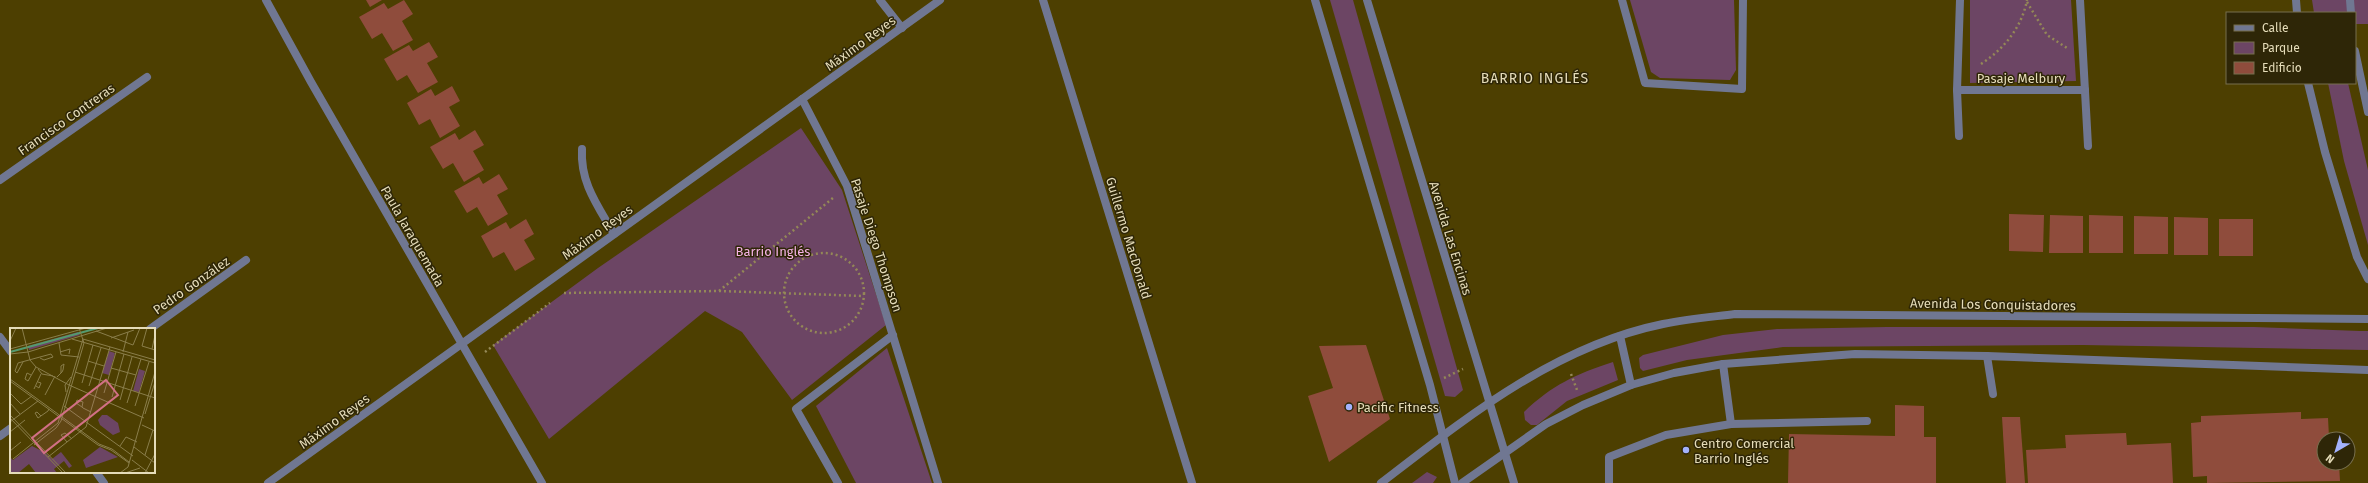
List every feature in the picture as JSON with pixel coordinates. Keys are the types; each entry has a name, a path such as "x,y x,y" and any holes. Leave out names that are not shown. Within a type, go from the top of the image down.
{"street":[{"name":"Paula Jaraquemada","path":"266,0 311,82 542,483"},
{"path":"880,0 902,28"},
{"name":"Máximo Reyes","path":"268,483 940,0"},
{"name":"Guillermo MacDonald","path":"1043,0 1192,483"},
{"path":"1316,0 1430,385 1442,436 1456,483"},
{"name":"Avenida Las Encinas","path":"1367,0 1476,363 1514,483"},
{"path":"1622,0 1645,83 1742,89 1743,0"},
{"name":"Pasaje Melbury","path":"1959,136 1957,90 1960,0"},
{"name":"Pasaje Melbury","path":"2080,0 2088,146"},
{"path":"2296,0 2297,12"},
{"path":"2350,0 2351,12"},
{"path":"2356,56 2368,112"},
{"name":"Francisco Contreras","path":"0,180 147,77"},
{"path":"2308,84 2325,152 2357,257 2368,279"},
{"name":"Pasaje Melbury","path":"1957,90 2085,90"},
{"name":"Pasaje Diego Thompson","path":"802,99 847,186 938,483"},
{"path":"582,149 581,162 586,186 614,234"},
{"name":"Pedro González","path":"151,328 246,260"},
{"name":"Avenida Los Conquistadores","path":"1381,483 1489,402 1565,358 1620,336 1663,324 1735,314 2368,319"},
{"path":"838,483 796,409 893,335"},
{"path":"1620,336 1631,385"},
{"path":"0,337 10,351"},
{"path":"1462,483 1505,451 1546,424 1583,405 1631,385 1674,373 1723,364 1855,354 1987,356 2368,370"},
{"path":"1987,356 1992,394"},
{"path":"1723,364 1731,424"},
{"path":"1609,483 1609,457 1666,435 1731,424 1867,421"},
{"path":"0,436 10,429"},
{"path":"97,473 104,483"}],"path":[{"path":"2027,1 2047,35 2068,49"},
{"path":"1981,64 1997,52 2010,37 2020,20 2027,1"},
{"path":"719,291 847,186"},
{"path":"820,253 832,253 843,257 853,265 860,274 864,286 864,296 861,309 855,319 845,327 834,332 823,333 811,331 792,316 786,306 784,293 785,282 794,267 808,256 820,253"},
{"path":"559,296 565,292 719,291 881,296"},
{"path":"472,362 553,301"},
{"path":"1565,358 1583,405"},
{"path":"1430,385 1476,363"}],"green space":[{"path":"1330,0 1353,0 1463,390 1455,397 1445,396"},
{"path":"1630,0 1734,0 1736,70 1730,80 1660,78 1651,72"},
{"path":"1970,0 2071,0 2076,81 1970,83"},
{"path":"2312,0 2368,0 2368,24 2356,24 2356,12 2314,12"},
{"path":"2328,84 2348,84 2368,170 2368,245 2344,161"},
{"name":"Barrio Inglés","path":"801,128 842,190 886,325 792,400 742,332 705,311 549,439 493,345 598,268"},
{"path":"1887,327 2254,327 2368,331 2368,350 2083,345 1783,347 1687,360 1643,371 1640,368 1639,358 1643,355 1723,335 1777,329"},
{"path":"887,348 932,483 856,483 816,406"},
{"path":"1613,362 1618,380 1567,401 1537,425 1531,425 1525,420 1524,412 1555,387 1587,371"},
{"path":"1427,472 1437,477 1433,483 1412,483"}],"building":[{"path":"366,0 382,0 370,7"},
{"path":"404,0 413,14 402,21 413,40 393,51 382,33 372,39 359,17 384,3 388,9"},
{"path":"429,42 438,57 427,63 438,82 418,93 407,75 397,81 384,59 409,45 413,51"},
{"path":"452,86 460,101 449,107 460,126 440,138 430,119 419,125 407,103 431,89 435,96"},
{"path":"475,130 484,145 473,151 484,170 464,182 453,163 443,169 430,147 455,133 459,140"},
{"path":"499,174 508,189 497,195 508,214 488,226 477,207 467,213 454,191 479,177 483,184"},
{"path":"2009,214 2044,215 2043,252 2009,251"},
{"path":"2050,215 2083,216 2083,253 2049,253"},
{"path":"2089,215 2123,216 2123,253 2089,253"},
{"path":"2134,216 2168,217 2168,254 2134,254"},
{"path":"2174,217 2208,218 2208,255 2174,255"},
{"path":"526,219 534,234 524,240 535,259 515,271 504,252 493,258 481,236 506,222 510,229"},
{"path":"2219,219 2253,219 2253,256 2219,256"},
{"name":"Pacific Fitness","path":"1366,345 1390,419 1329,462 1308,396 1333,388 1319,346"},
{"path":"1895,405 1924,406 1924,437 1936,437 1936,483 1788,483 1789,434 1895,436"},
{"path":"2301,412 2301,419 2328,418 2329,431 2316,431 2316,471 2339,471 2340,481 2207,483 2207,476 2193,477 2191,423 2201,422 2201,416"},
{"path":"2002,417 2020,417 2025,483 2006,483"},
{"path":"2126,433 2127,445 2171,443 2173,483 2028,483 2026,450 2066,448 2065,435"}],"place":[{"name":"Pacific Fitness","path":"1349,407"},
{"name":"Centro Comercial Barrio Inglés","path":"1686,450"}],"district":[{"name":"BARRIO INGLÉS","path":"1535,78"}]}
